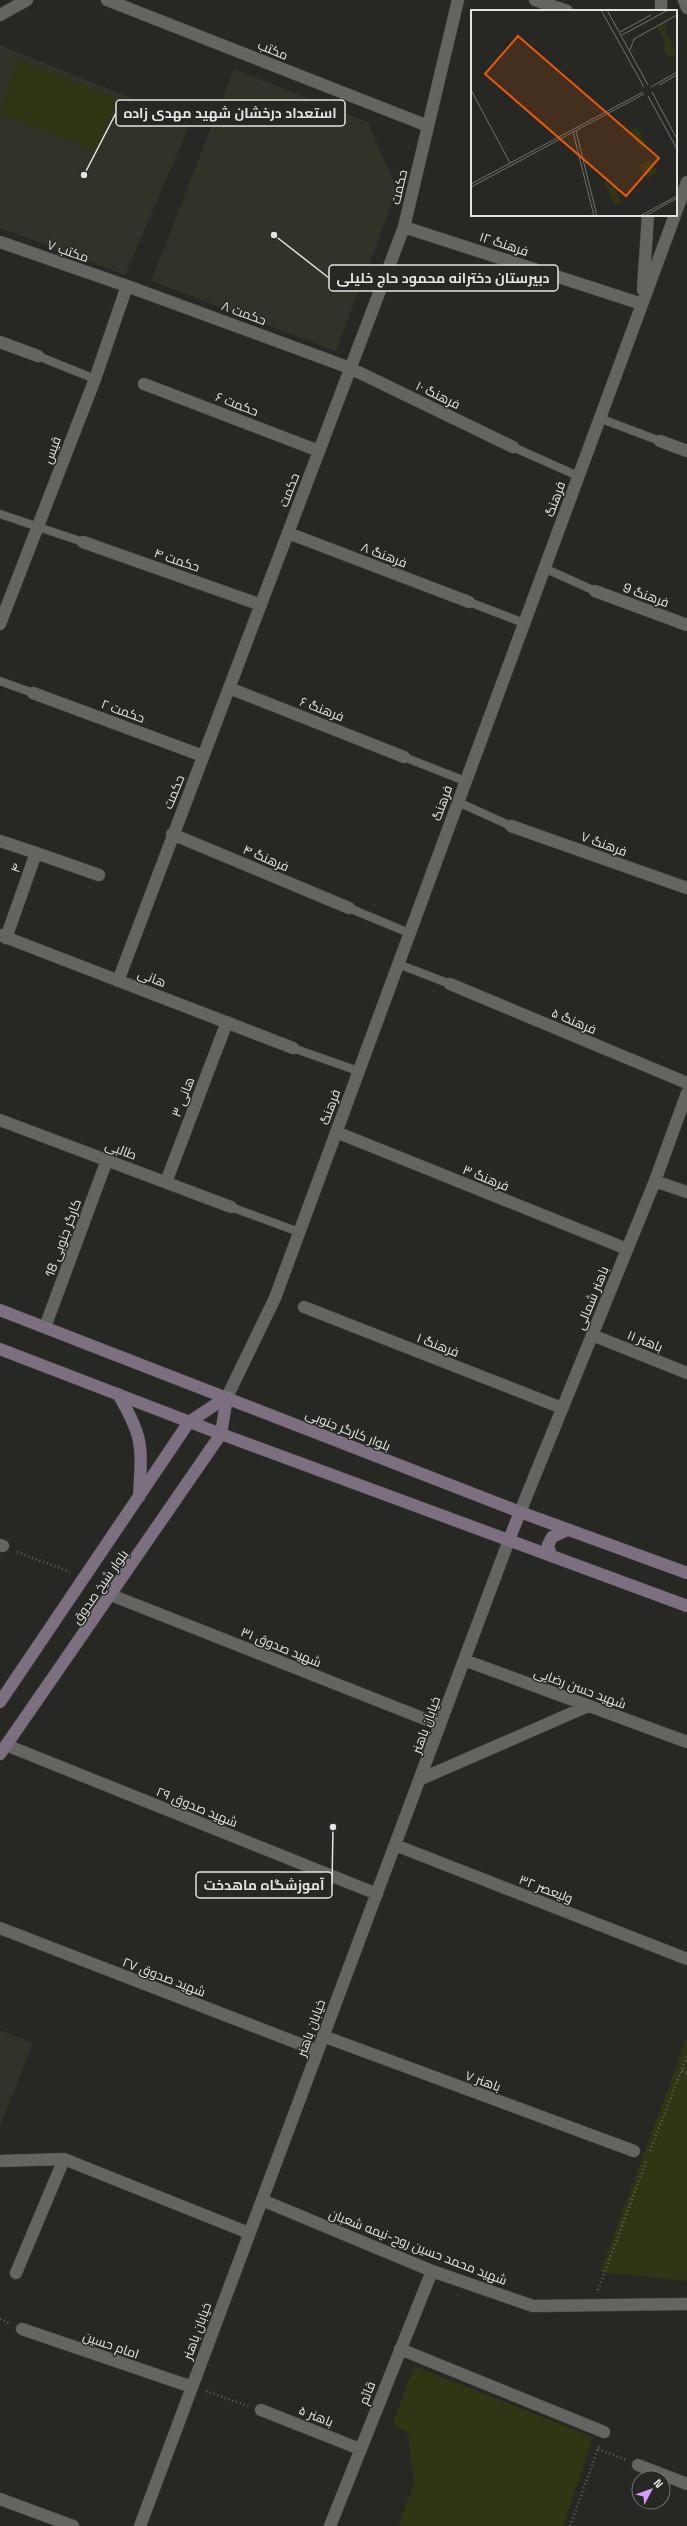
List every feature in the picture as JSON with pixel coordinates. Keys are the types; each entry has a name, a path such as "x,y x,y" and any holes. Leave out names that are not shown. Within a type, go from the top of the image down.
{"main road":[{"name":"بلوار کارگر جنوبی","path":"0,1310 567,1530 687,1573"},
{"path":"0,1349 221,1434 687,1606"},
{"path":"118,1394 134,1421 140,1438 142,1452 139,1497"},
{"path":"189,1422 227,1397"},
{"path":"221,1434 227,1397"},
{"name":"بلوار شیخ صدوق","path":"0,1702 189,1422"},
{"name":"بلوار شیخ صدوق","path":"3,1750 112,1595 221,1434"},
{"path":"509,1540 520,1512"},
{"path":"551,1556 548,1545 552,1537 567,1530"}],"street":[{"path":"0,15 27,0"},
{"name":"مکتب","path":"107,0 428,126"},
{"name":"حکمت","path":"118,981 172,834 261,605 404,227 458,0"},
{"path":"535,0 565,10"},
{"path":"684,0 687,8"},
{"path":"677,209 687,182"},
{"path":"642,304 648,216"},
{"name":"فرهنگ","path":"227,1397 275,1298 675,216"},
{"name":"فرهنگ ۱۲","path":"404,227 642,304"},
{"name":"مکتب ۷","path":"0,242 127,286"},
{"name":"حکمت ۸","path":"127,286 350,368"},
{"name":"قیس","path":"0,624 95,379 127,286"},
{"path":"0,342 38,356"},
{"name":"فرهنگ ۱۰","path":"350,368 513,448"},
{"name":"حکمت ۶","path":"144,384 319,451"},
{"path":"660,442 687,451"},
{"name":"فرهنگ ۸","path":"288,533 469,602"},
{"name":"حکمت ۴","path":"83,542 261,605"},
{"name":"فرهنگ 9","path":"595,591 687,625"},
{"name":"فرهنگ ۶","path":"229,688 404,757"},
{"name":"حکمت ۲","path":"33,693 203,756"},
{"name":"فرهنگ ۷","path":"512,826 687,888"},
{"name":"فرهنگ ۴","path":"172,834 349,908"},
{"name":"۴","path":"0,841 99,875"},
{"name":"۴","path":"3,936 36,853"},
{"name":"هانی","path":"3,936 293,1048"},
{"name":"فرهنگ ۵","path":"450,984 687,1083"},
{"name":"هانی ۳","path":"166,1182 227,1022"},
{"name":"باهنر شمالی","path":"520,1512 655,1181 687,1093"},
{"name":"طالبی","path":"0,1120 231,1207"},
{"name":"فرهنگ ۳","path":"336,1132 627,1249"},
{"name":"کارگر جنوبی 18","path":"45,1327 107,1160"},
{"path":"655,1181 687,1192"},
{"name":"فرهنگ ۱","path":"304,1307 562,1408"},
{"name":"باهنر ۱۱","path":"592,1335 687,1373"},
{"name":"خیابان باهنر","path":"140,2526 323,2036 421,1779 509,1540"},
{"name":"شهید صدوق ۳۱","path":"112,1595 440,1725"},
{"name":"شهید حسن رضایی","path":"464,1660 687,1742"},
{"path":"421,1779 588,1706"},
{"name":"شهید صدوق ۲۹","path":"3,1750 377,1894"},
{"name":"ولیعصر ۳۲","path":"395,1845 687,1959"},
{"name":"شهید صدوق ۲۷","path":"0,1928 318,2052"},
{"name":"باهنر ۷","path":"323,2036 634,2151"},
{"path":"16,2273 64,2160"},
{"path":"0,2161 64,2160 249,2233"},
{"name":"شهید محمد حسین روح-نیمه شعبان","path":"262,2200 432,2271 533,2306 687,2304"},
{"name":"قائم","path":"330,2526 432,2271"},
{"name":"امام حسین","path":"22,2329 192,2387"},
{"path":"400,2349 604,2432"},
{"name":"باهنر ۵","path":"261,2410 360,2449"},
{"path":"638,2465 687,2484"},
{"path":"0,2499 73,2526"}],"lane":[{"path":"38,356 95,379"},
{"path":"599,418 660,442"},
{"path":"513,448 578,476"},
{"path":"0,514 83,542"},
{"path":"544,568 595,591"},
{"path":"469,602 524,623"},
{"path":"0,681 33,693"},
{"path":"404,757 465,781"},
{"path":"458,802 512,826"},
{"path":"349,908 409,933"},
{"path":"398,964 450,984"},
{"path":"293,1048 358,1071"},
{"path":"231,1207 300,1232"}],"path":[{"path":"2,1546 85,1578"},
{"path":"592,2305 687,2056"},
{"path":"682,2071 687,2073"},
{"path":"192,2387 261,2410"},
{"path":"570,2526 604,2432"},
{"path":"598,2449 638,2465"}],"shaded area":[{"path":"0,45 191,122 125,275 0,228"},
{"path":"234,69 368,122 397,190 336,351 151,281"},
{"path":"0,2030 33,2043 0,2126"}],"green space":[{"path":"18,60 117,99 96,151 0,113"},
{"path":"687,2037 687,2281 600,2272"},
{"path":"414,2366 593,2437 563,2526 398,2526 414,2484 408,2434 393,2422"}],"place":[{"name":"استعداد درخشان شهید مهدی زاده","path":"84,175"},
{"name":"دبيرستان دخترانه محمود حاج خلیلی","path":"274,235"},
{"name":"آموزشگاه ماهدخت","path":"333,1827"}]}
